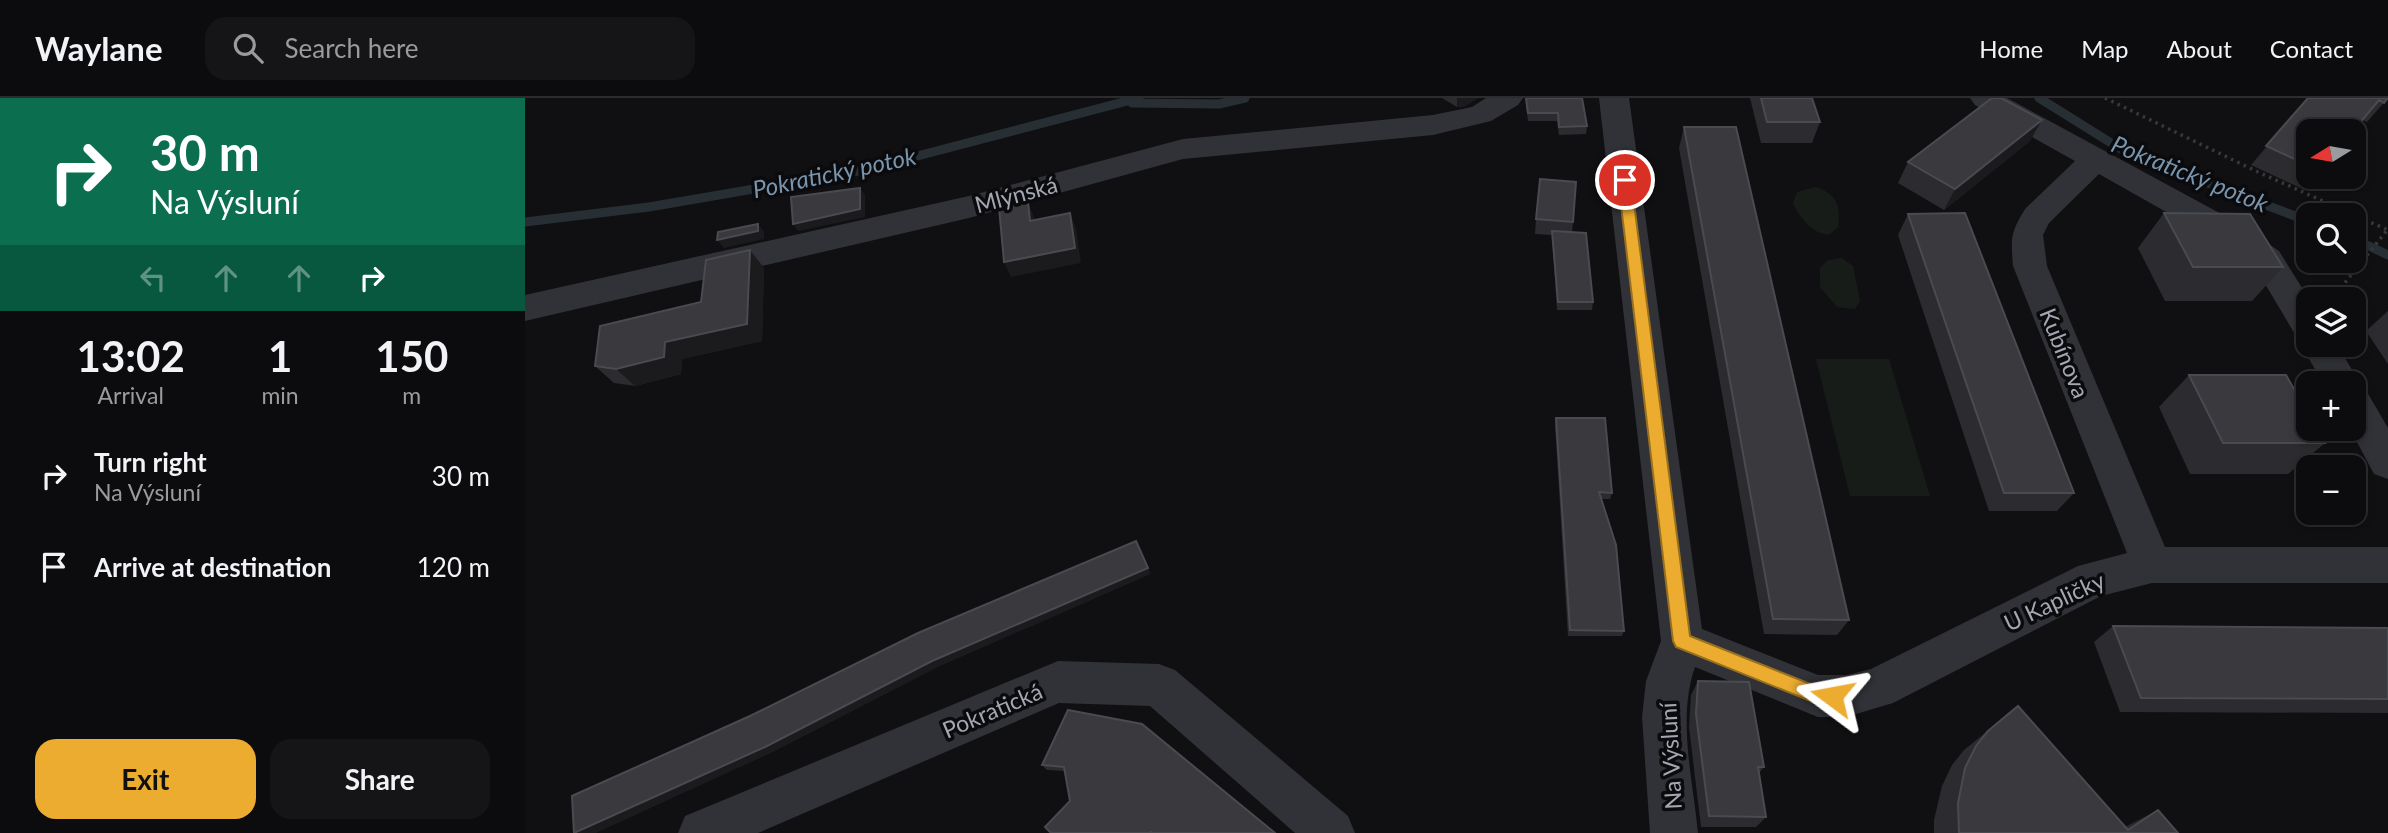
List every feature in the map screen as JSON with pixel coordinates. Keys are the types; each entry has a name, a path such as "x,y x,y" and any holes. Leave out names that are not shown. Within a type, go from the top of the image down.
{"street":[{"name":"Mlýnská","path":"525,308 969,207 1183,149 1433,125 1481,114 1508,98"},
{"name":"Na Výsluní","path":"1615,98 1682,641 1668,681 1664,717 1674,833"},
{"path":"1985,98 2226,231 2267,259 2296,307"},
{"name":"Kubínova","path":"2096,159 2036,217 2027,235 2030,266 2151,565"},
{"path":"2366,420 2384,447"},
{"name":"U Kapličky","path":"1682,641 1818,696 1846,696 1877,688 2092,579 2151,565 2388,565"},
{"name":"Pokratická","path":"702,833 1058,682 1159,685 1331,833"}],"path":[{"path":"2105,98 2258,172 2388,229 2341,287"}],"shaded area":[{"path":"1816,187 1829,193 1838,207 1838,227 1830,234 1813,229 1793,203 1797,192"},
{"path":"1842,258 1853,266 1860,301 1855,309 1837,307 1820,287 1820,268 1828,260"},
{"path":"1816,359 1889,359 1930,496 1850,496"}],"building":[{"path":"1526,98 1582,98 1587,126 1559,127 1558,113 1528,113"},
{"path":"1761,98 1812,98 1820,122 1767,122"},
{"path":"1992,98 2001,98 2042,120 1955,189 1908,162"},
{"path":"2308,98 2388,98 2384,103 2379,100 2363,119 2296,119 2296,160 2266,146"},
{"path":"1684,127 1736,127 1849,620 1773,619"},
{"path":"1540,179 1576,182 1573,222 1536,219"},
{"path":"860,188 860,209 793,224 791,197"},
{"path":"1028,202 1030,221 1070,213 1075,248 1004,262 999,207"},
{"path":"1965,213 2074,493 2004,493 1908,214"},
{"path":"2164,213 2250,214 2283,267 2193,267"},
{"path":"758,224 758,231 717,240 718,232"},
{"path":"1552,231 1586,233 1593,302 1558,302"},
{"path":"750,250 747,324 665,342 664,357 616,369 595,366 600,326 701,302 706,260"},
{"path":"2189,375 2286,375 2296,393 2296,441 2325,443 2223,443"},
{"path":"1556,418 1605,418 1612,493 1599,492 1616,545 1624,631 1570,630"},
{"path":"1136,541 1148,568 932,661 765,747 574,833 572,796 750,716 918,633"},
{"path":"2113,626 2388,628 2388,699 2141,698"},
{"path":"1698,681 1749,682 1764,767 1758,767 1766,817 1709,816 1696,714"},
{"path":"2018,706 2128,830 2158,810 2178,833 1959,833 1958,803 1965,768 1976,746 1988,731"},
{"path":"1068,710 1142,724 1275,833 1051,833 1045,827 1070,801 1064,767 1042,765"}],"waterway":[{"name":"Pokratický potok","path":"525,222 649,207 864,170 1139,98"},
{"path":"1132,103 1219,104 1245,98"},
{"name":"Pokratický potok","path":"2039,98 2124,151 2296,216"},
{"name":"Pokratický potok","path":"2366,245 2388,255"}],"route":[{"path":"1625,180 1682,641 1818,696 1832,696"}]}
